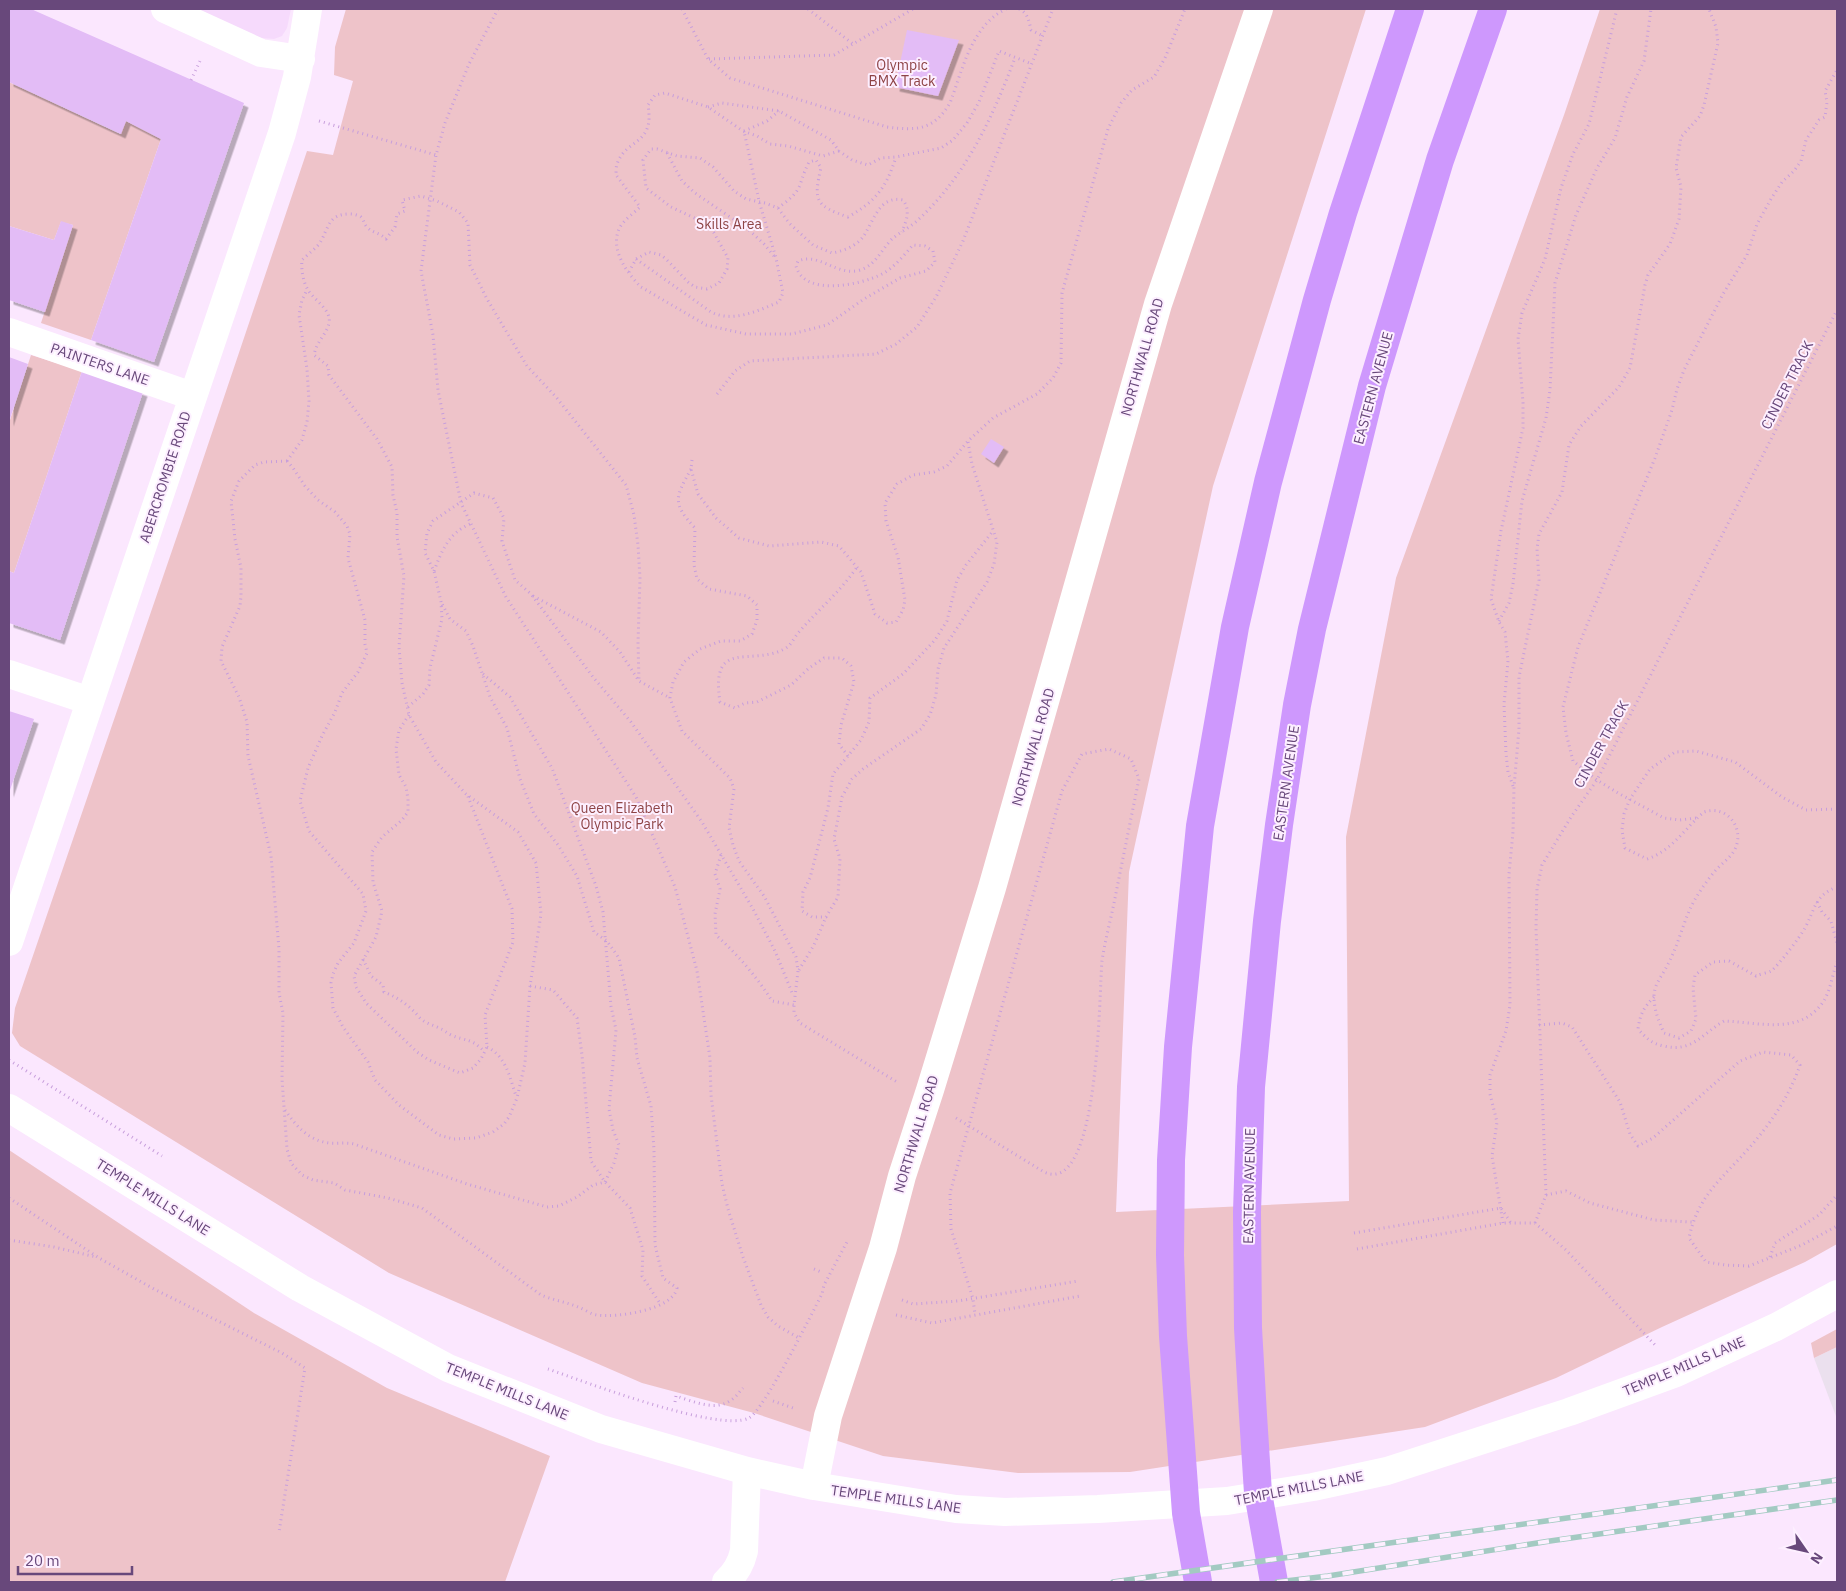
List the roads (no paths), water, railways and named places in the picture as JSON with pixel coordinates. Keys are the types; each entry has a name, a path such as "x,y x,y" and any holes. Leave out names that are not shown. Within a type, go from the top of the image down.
{"highway":[{"path":"1198,1582 1186,1513 1173,1336 1170,1255 1170,1160 1178,1047 1200,826 1235,627 1268,482 1317,300 1377,107 1410,9"},
{"name":"EASTERN AVENUE","path":"1274,1582 1258,1493 1248,1328 1247,1212 1251,1087 1267,921 1297,705 1326,574 1372,386 1440,160 1493,9"}],"street":[{"path":"165,9 261,52 300,59"},
{"name":"ABERCROMBIE ROAD","path":"9,942 282,133 300,59 308,9"},
{"name":"NORTHWALL ROAD","path":"814,1486 828,1416 878,1264 902,1176 997,869 1158,304 1259,9"},
{"name":"PAINTERS LANE","path":"9,332 192,396"},
{"path":"9,674 90,701"},
{"name":"TEMPLE MILLS LANE","path":"9,1108 300,1288 448,1368 601,1429 747,1471 814,1486 956,1509 1005,1512 1098,1509 1227,1501 1313,1487 1387,1471 1569,1412 1676,1372 1776,1327 1837,1294"},
{"path":"726,1582 734,1575 741,1563 744,1551 747,1471"}],"railway":[{"path":"1113,1582 1837,1480"},
{"path":"1277,1582 1837,1500"}],"park label":[{"name":"Olympic BMX Track","path":"902,74"},
{"name":"Skills Area","path":"729,224"},
{"name":"Queen Elizabeth Olympic Park","path":"622,816"}]}
